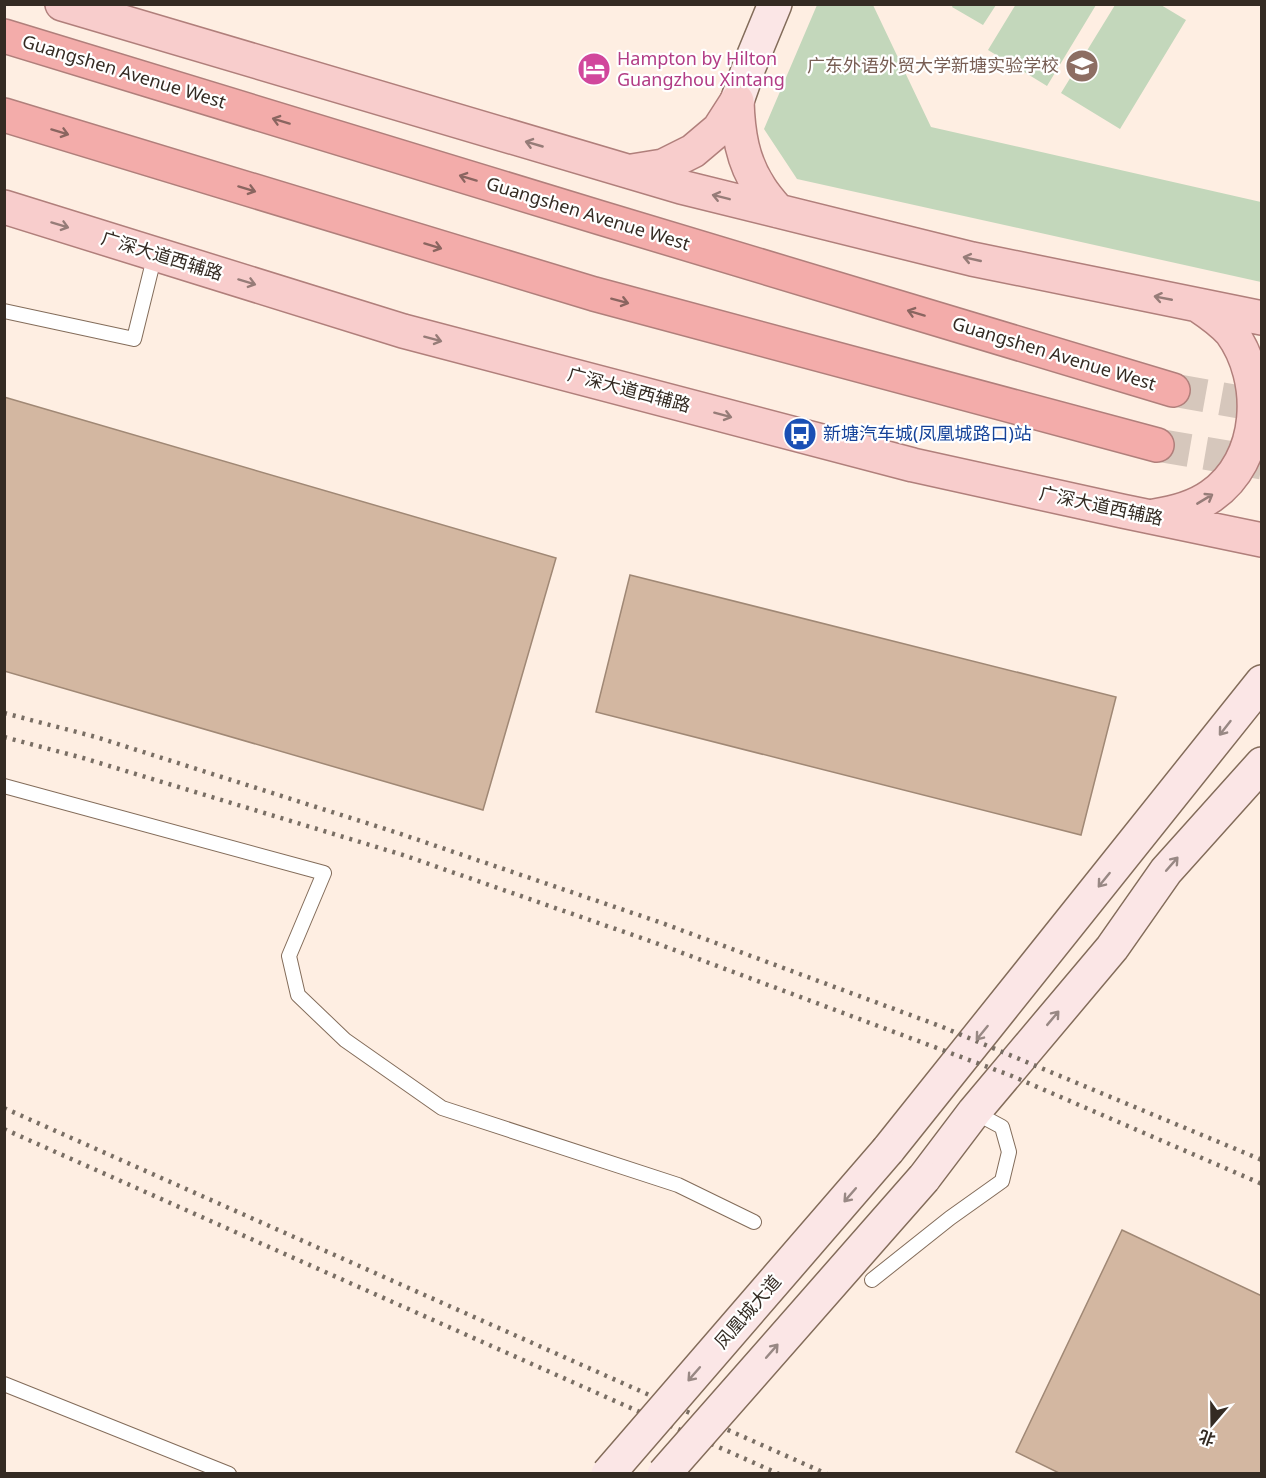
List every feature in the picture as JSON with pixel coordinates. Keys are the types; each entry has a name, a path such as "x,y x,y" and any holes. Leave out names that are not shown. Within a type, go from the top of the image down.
{"highway":[{"name":"Guangshen Avenue West","path":"4,36 1173,390"},
{"path":"4,115 594,294 1157,445"}],"main road":[{"path":"62,4 194,45 681,187 972,259 1262,318"},
{"path":"630,172 663,166 693,151 719,129 737,101 775,4"},
{"path":"737,101 738,131 746,160 759,188 778,211"},
{"name":"广深大道西辅路","path":"4,207 414,334 913,465 1262,540"},
{"path":"1150,517 1172,514 1192,507 1220,489 1241,464 1251,443 1257,421 1258,397 1254,375 1246,353 1233,334 1216,317 1196,304"},
{"name":"凤凰城大道","path":"608,1473 888,1150 1262,682"},
{"path":"664,1473 924,1178 974,1112 1112,948 1166,871 1262,764"}],"lane":[{"path":"4,310 134,339 155,254"},
{"path":"4,786 324,873 289,956 298,995 345,1040 442,1108 678,1185 754,1222"},
{"path":"872,1280 950,1218 1002,1181 1009,1152 1002,1127 974,1112"},
{"path":"4,1384 229,1473"}],"green space":[{"path":"953,4 996,5 983,25 952,7"},
{"path":"1016,4 1096,5 1047,86 988,50"},
{"path":"817,5 873,5 931,127 1261,202 1261,282 797,179 764,129"},
{"path":"1115,5 1161,5 1186,20 1120,129 1061,93"}],"building":[{"path":"4,397 556,558 483,810 4,671"},
{"path":"630,575 1116,697 1081,835 596,712"},
{"path":"1122,1230 1262,1296 1262,1474 1061,1474 1016,1452"}],"tunnel":[{"path":"1173,390 1262,406"},
{"path":"1157,445 1262,463"}],"railway":[{"path":"4,713 96,737 398,833 662,923 940,1026 1262,1160"},
{"path":"4,737 83,758 403,855 653,942 1012,1076 1262,1184"},
{"path":"4,1108 827,1474"},
{"path":"4,1129 779,1474"}],"place":[{"name":"广东外语外贸大学新塘实验学校","path":"1082,66"},
{"name":"Hampton by Hilton Guangzhou Xintang","path":"594,69"},
{"name":"新塘汽车城(凤凰城路口)站","path":"800,434"}]}
